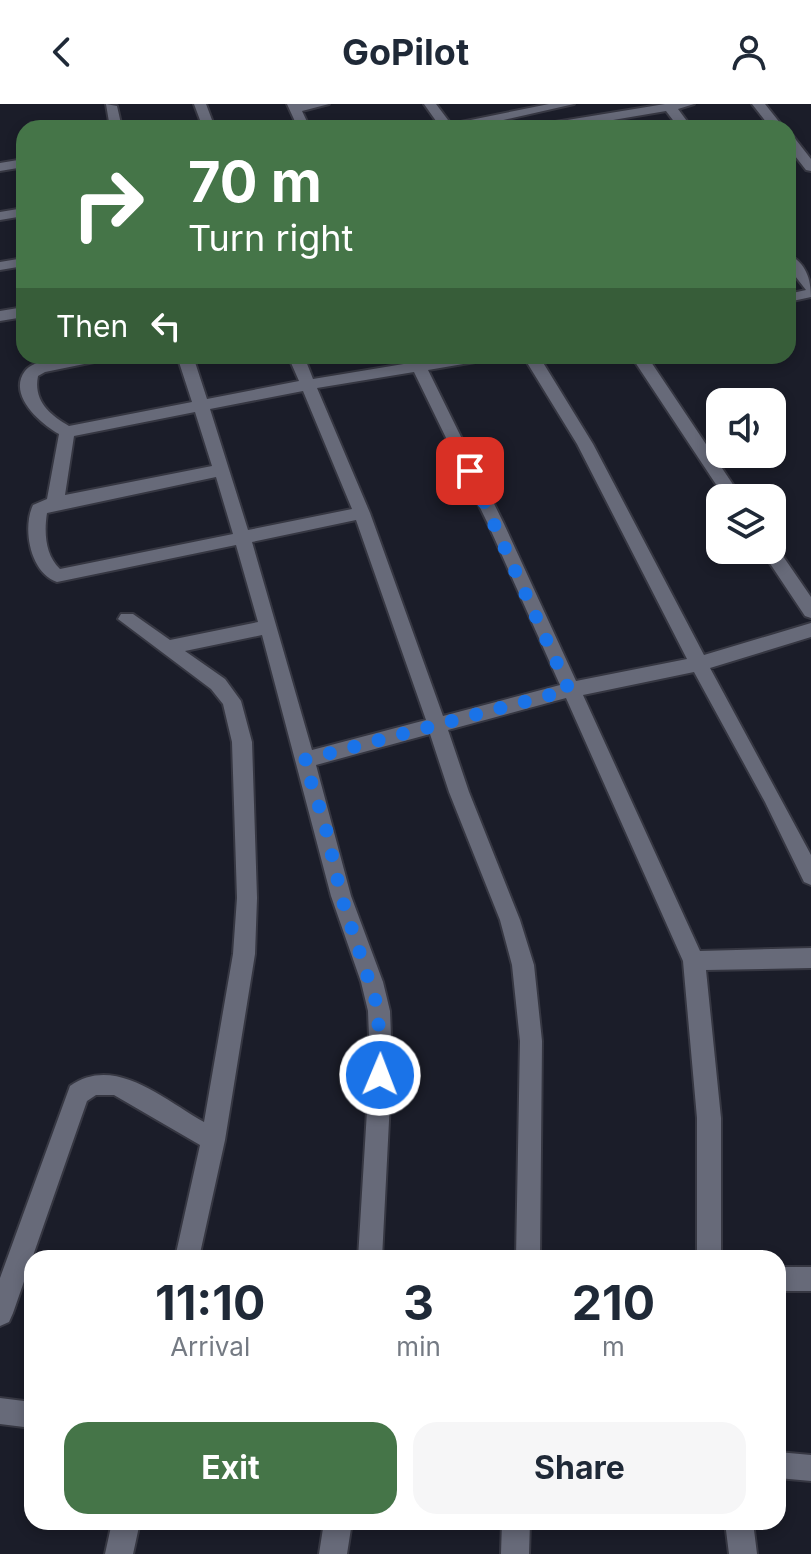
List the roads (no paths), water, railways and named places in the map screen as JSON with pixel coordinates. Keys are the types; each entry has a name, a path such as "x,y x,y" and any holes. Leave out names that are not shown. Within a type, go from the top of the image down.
{"street":[{"path":"294,106 323,104"},
{"path":"474,120 514,108 568,104"},
{"path":"612,120 688,104"},
{"path":"758,104 771,120"},
{"path":"111,106 114,120"},
{"path":"670,108 680,120"},
{"path":"796,149 811,167"},
{"path":"796,268 811,287"},
{"path":"60,364 40,368 31,374 29,391 38,411 67,432 431,364"},
{"path":"188,364 270,626 304,760 325,825 342,899 378,1008 381,1047 370,1250"},
{"path":"299,364 362,513 459,792 510,920 523,965 531,1041 528,1250"},
{"path":"536,364 585,444 811,876"},
{"path":"644,364 725,484"},
{"path":"419,366 496,524 694,961 709,1118 709,1250"},
{"path":"55,503 67,432"},
{"path":"222,470 55,503 39,509 38,538 48,569 57,576 362,513"},
{"path":"779,564 811,611"},
{"path":"127,619 218,684 232,701 242,742 247,898 244,954 213,1140 189,1250"},
{"path":"167,648 270,626"},
{"path":"304,760 569,690 699,664 811,630"},
{"path":"694,961 811,958"},
{"path":"0,1313 78,1094 90,1084 101,1082 117,1085 213,1140"},
{"path":"786,1279 811,1279"},
{"path":"0,1411 24,1414"},
{"path":"786,1466 811,1468"},
{"path":"119,1554 124,1530"},
{"path":"333,1554 337,1530"},
{"path":"515,1554 516,1530"},
{"path":"740,1530 743,1554"}]}
